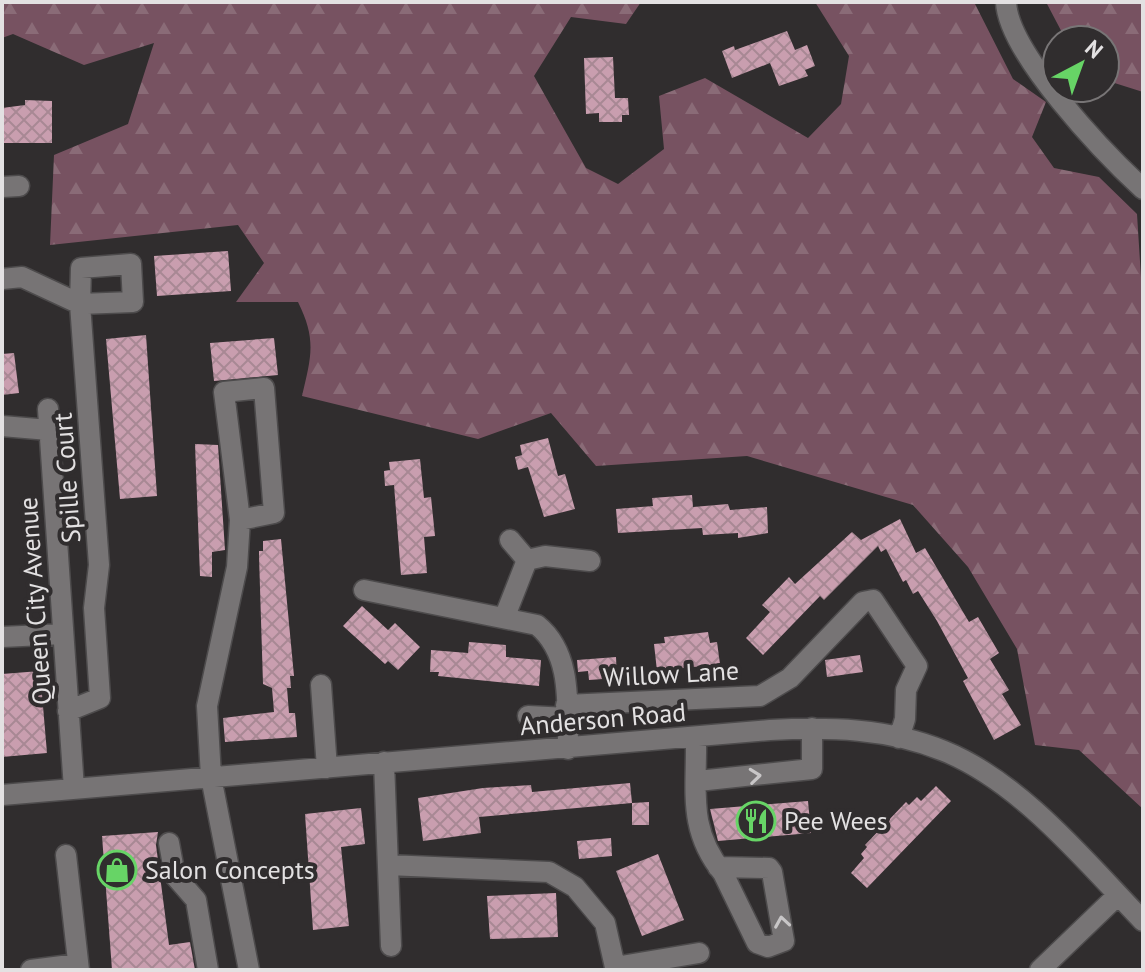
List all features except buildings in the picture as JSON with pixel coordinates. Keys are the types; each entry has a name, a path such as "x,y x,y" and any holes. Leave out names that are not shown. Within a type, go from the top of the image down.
{"street":[{"path":"1006,2 1006,12 1034,65 1094,144 1143,189"},
{"name":"Spille Court","path":"2,279 22,277 80,304 99,565 94,608 100,698 68,711"},
{"path":"240,520 274,513 264,388 224,392 240,520 237,567 207,706 211,777 249,970"},
{"name":"Queen City Avenue","path":"2,426 48,420 74,789"},
{"path":"510,540 527,560"},
{"path":"527,560 545,556 590,561"},
{"path":"505,616 527,560"},
{"path":"364,590 505,616 537,625 557,645 567,712 568,749"},
{"name":"Willow Lane","path":"567,712 760,696 790,678 863,602 873,600 917,666 906,690 905,719 899,738"},
{"path":"2,637 63,634"},
{"path":"321,685 327,768"},
{"path":"528,716 567,712"},
{"path":"698,781 812,769 812,728"},
{"name":"Anderson Road","path":"2,795 812,728 871,731 944,751 987,774 1043,819 1143,921"},
{"path":"696,737 698,830 705,851 718,867"},
{"path":"384,762 391,946"},
{"path":"169,843 175,876 196,900 208,970"},
{"path":"31,970 79,967 66,855"},
{"path":"388,865 549,872 575,887 605,923 615,967 699,953"},
{"path":"1040,970 1118,895"}],"green space":[{"path":"2,2 641,2 626,24 571,17 534,76 586,168 618,184 664,149 659,96 705,78 808,138 841,104 849,56 815,2 974,2 1013,79 1041,99 1041,104 1045,104 1032,137 1054,168 1099,177 1137,214 1143,309 1143,809 1079,750 1035,745 1017,649 968,567 913,505 747,456 596,466 551,413 478,439 302,396 310,349 304,315 298,302 236,302 264,263 238,225 50,245 54,155 128,124 154,43 84,65 13,34 2,38"},
{"path":"1046,2 1143,2 1143,92 1121,85 1121,24 1058,24"}],"place":[{"name":"Pee Wees","path":"756,821"},
{"name":"Salon Concepts","path":"117,870"}]}
